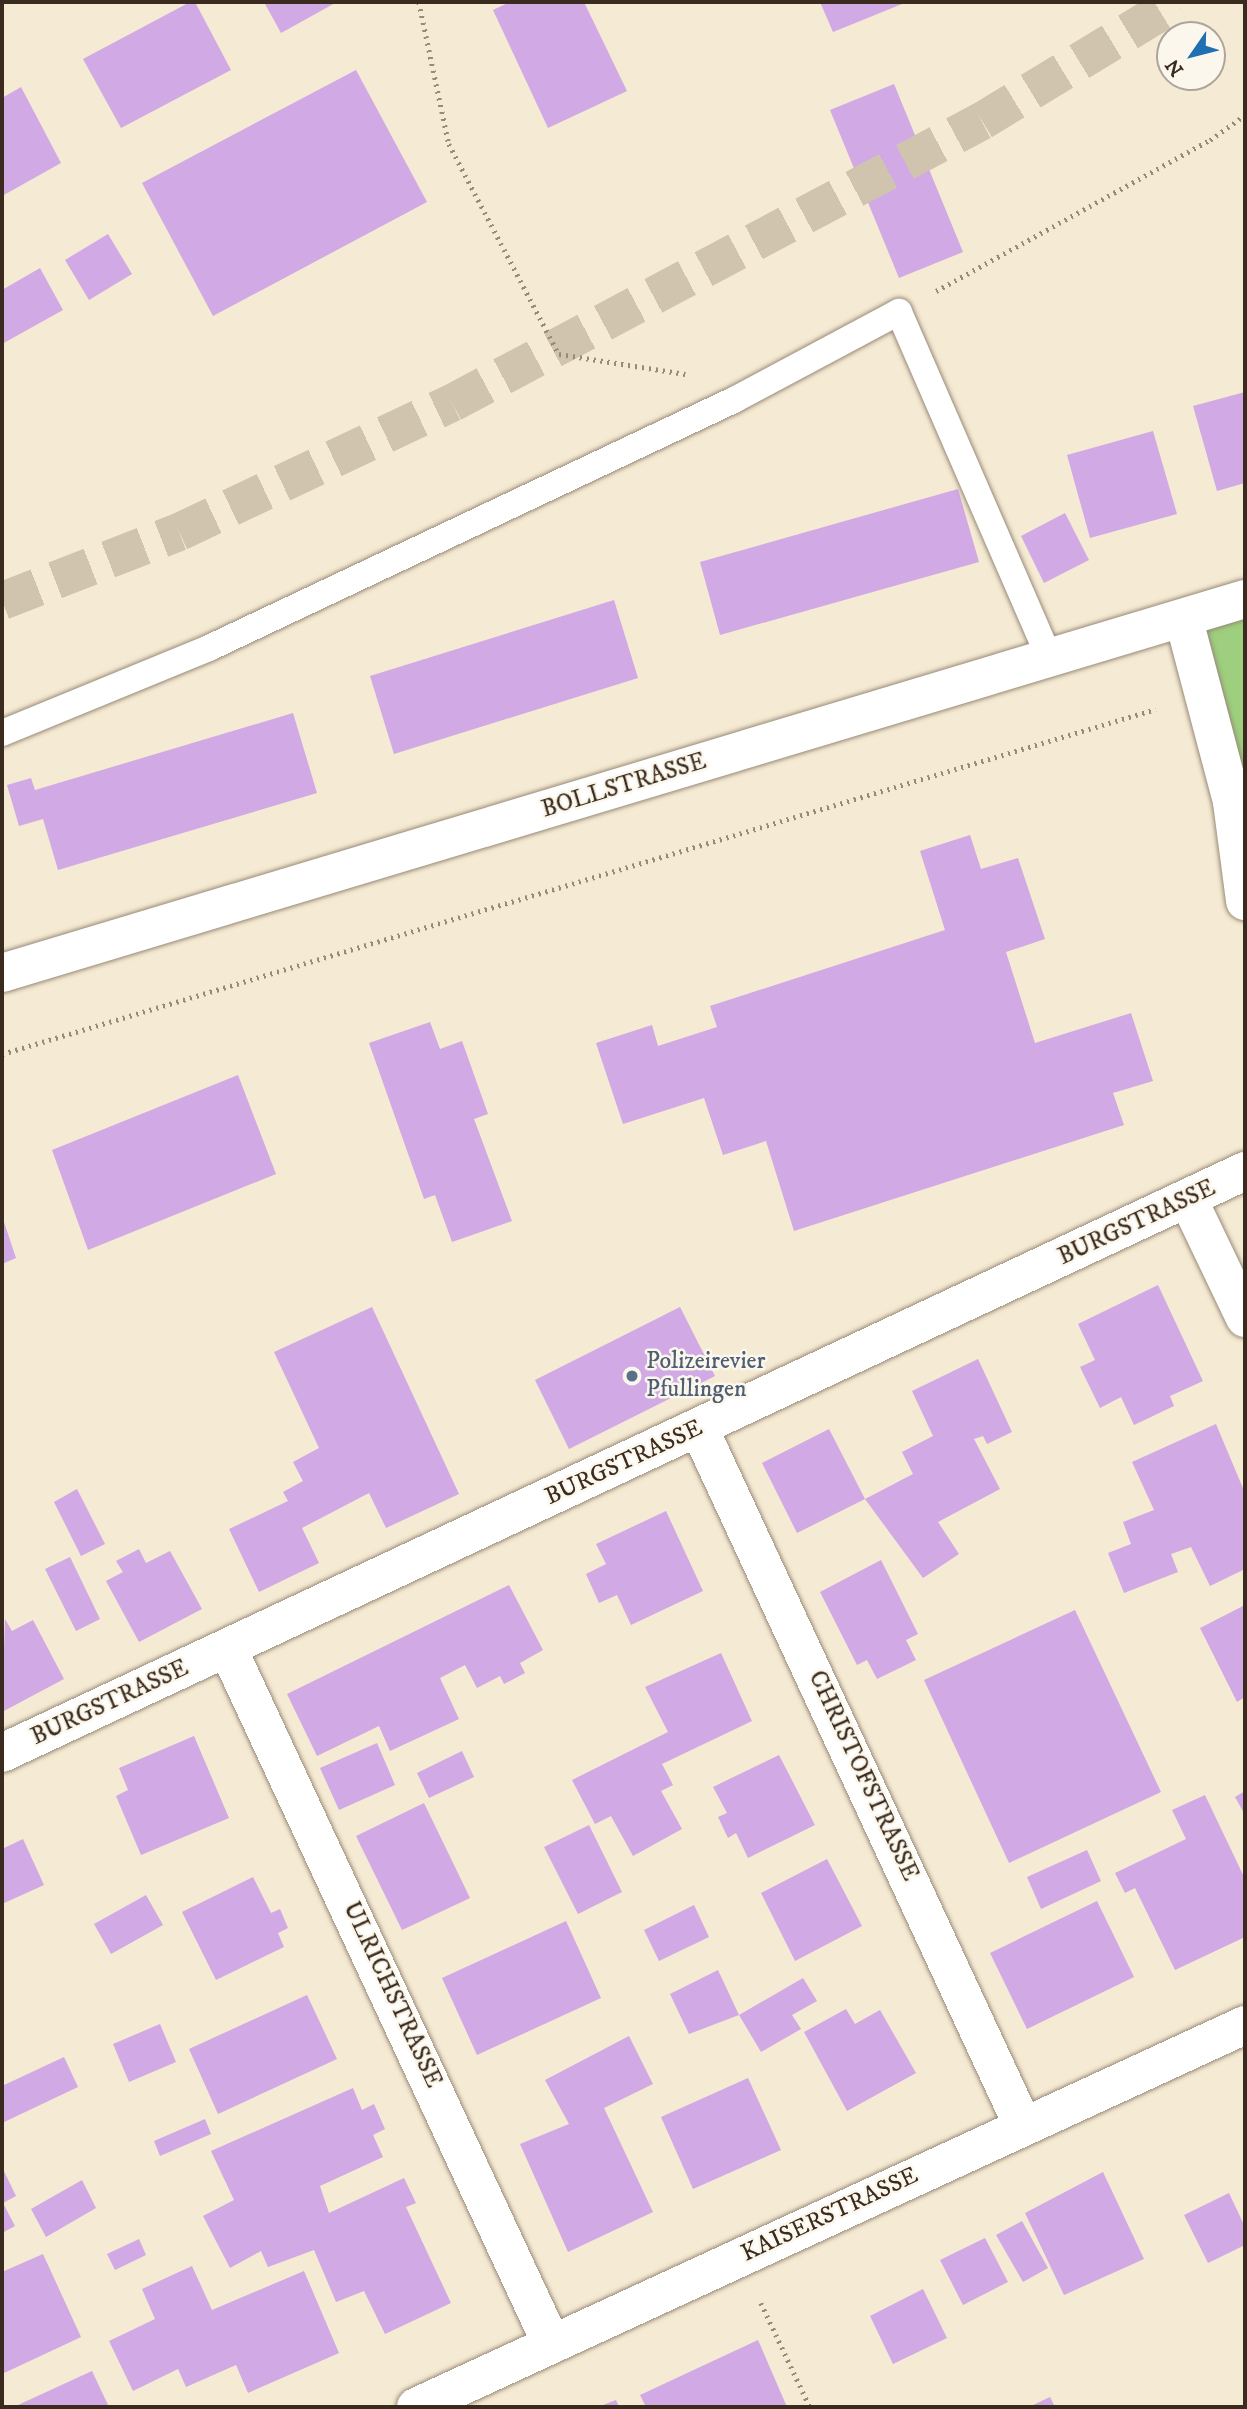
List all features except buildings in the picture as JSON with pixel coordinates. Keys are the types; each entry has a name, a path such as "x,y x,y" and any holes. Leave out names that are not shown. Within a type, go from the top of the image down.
{"street":[{"name":"BOLLSTRASSE","path":"2,973 1184,620 1245,599"},
{"path":"1184,620 1232,802 1245,901"},
{"name":"BURGSTRASSE","path":"2,1753 1245,1171"},
{"path":"1188,1199 1245,1318"},
{"name":"CHRISTOFSTRASSE","path":"699,1428 1023,2126"},
{"name":"ULRICHSTRASSE","path":"229,1649 551,2343"},
{"name":"KAISERSTRASSE","path":"416,2407 1245,2025"}],"lane":[{"path":"2,733 208,648 734,400 898,312 1050,659"}],"path":[{"path":"419,2 449,144 559,354 705,378 734,400"},
{"path":"898,312 1210,140 1245,115"},
{"path":"2,1054 1205,694"},
{"path":"739,2256 810,2407"}],"green space":[{"path":"1245,599 1245,901 1184,620"}],"tunnel":[{"path":"2,601 179,532 452,403 982,121 1177,2"}],"place":[{"name":"Polizeirevier Pfullingen","path":"632,1376"}]}
